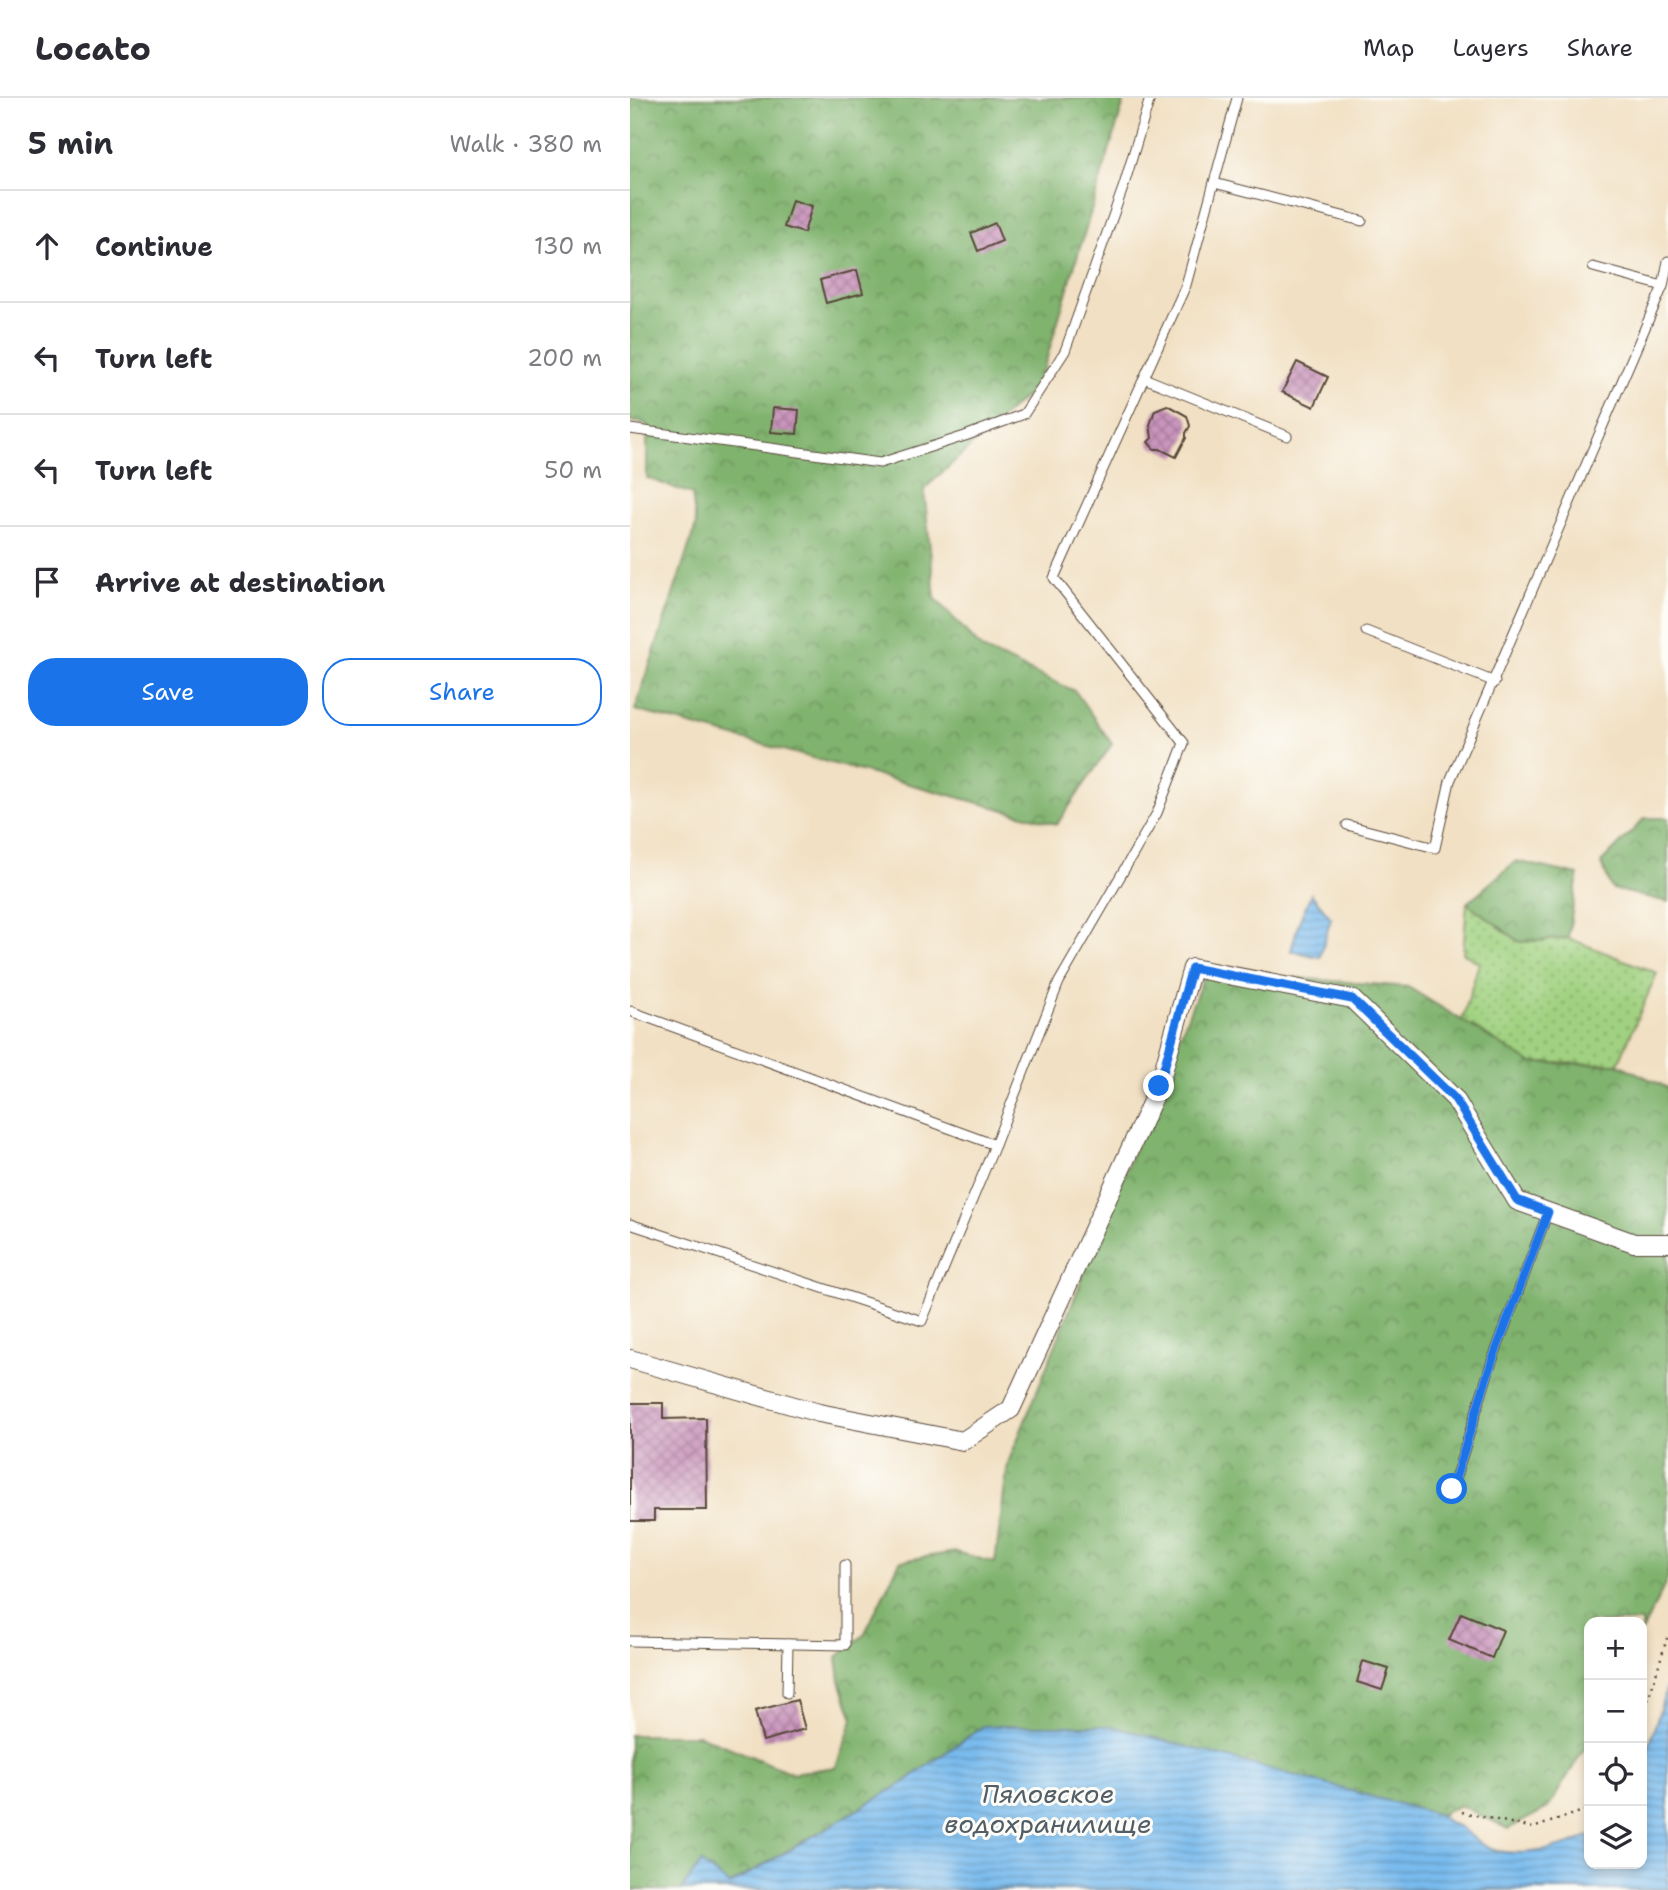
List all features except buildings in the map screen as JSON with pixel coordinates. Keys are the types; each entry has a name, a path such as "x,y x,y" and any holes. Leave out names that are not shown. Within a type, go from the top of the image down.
{"street":[{"path":"630,1359 819,1413 963,1441 1011,1409 1159,1086 1192,968 1352,999 1455,1099 1517,1200 1634,1243 1668,1243"}],"lane":[{"path":"630,429 880,463 1024,414 1065,351 1124,185 1150,98"},
{"path":"630,1224 922,1321 1059,982 1157,813 1184,743 1055,578 1186,285 1237,98"},
{"path":"1214,183 1362,221"},
{"path":"1346,825 1435,848 1450,781 1495,682 1663,286 1668,261"},
{"path":"1593,267 1663,286"},
{"path":"1144,378 1287,436"},
{"path":"1366,631 1495,682"},
{"path":"630,1011 995,1145"},
{"path":"1452,1489 1491,1364 1548,1212"},
{"path":"630,1641 845,1645 845,1565"},
{"path":"787,1693 788,1644"}],"path":[{"path":"1647,1704 1668,1635"},
{"path":"1462,1812 1532,1828 1584,1812"}],"green space":[{"path":"630,98 1125,98 1039,384 924,489 935,598 982,649 1075,691 1112,744 1057,824 635,710 696,525 692,494 647,478 647,424 630,421"},
{"path":"1645,818 1668,818 1668,902 1612,889 1601,863"},
{"path":"1516,861 1578,875 1568,938 1520,942 1467,903"},
{"path":"1467,903 1520,942 1568,938 1657,973 1618,1064 1531,1063 1462,1021 1479,963 1463,953"},
{"path":"1206,971 1408,987 1531,1063 1618,1064 1668,1088 1668,1578 1647,1622 1647,1617 1584,1617 1584,1749 1548,1808 1508,1829 1460,1805 1440,1815 983,1726 903,1783 729,1885 701,1863 681,1890 630,1890 630,1735 699,1735 792,1773 836,1767 853,1719 840,1681 837,1657 864,1635 900,1561 956,1552 995,1563 1008,1463"}],"water":[{"path":"1311,894 1331,918 1320,957 1291,951"},
{"name":"Пяловское водохранилище","path":"1668,1682 1668,1890 681,1890 701,1863 730,1885 903,1783 983,1726 1111,1726 1440,1815 1484,1846 1504,1852 1543,1850 1584,1838 1584,1869 1647,1869 1647,1753"}],"route":[{"path":"1159,1086 1192,968 1352,999 1455,1099 1517,1200 1548,1212 1491,1364 1452,1489"}]}
